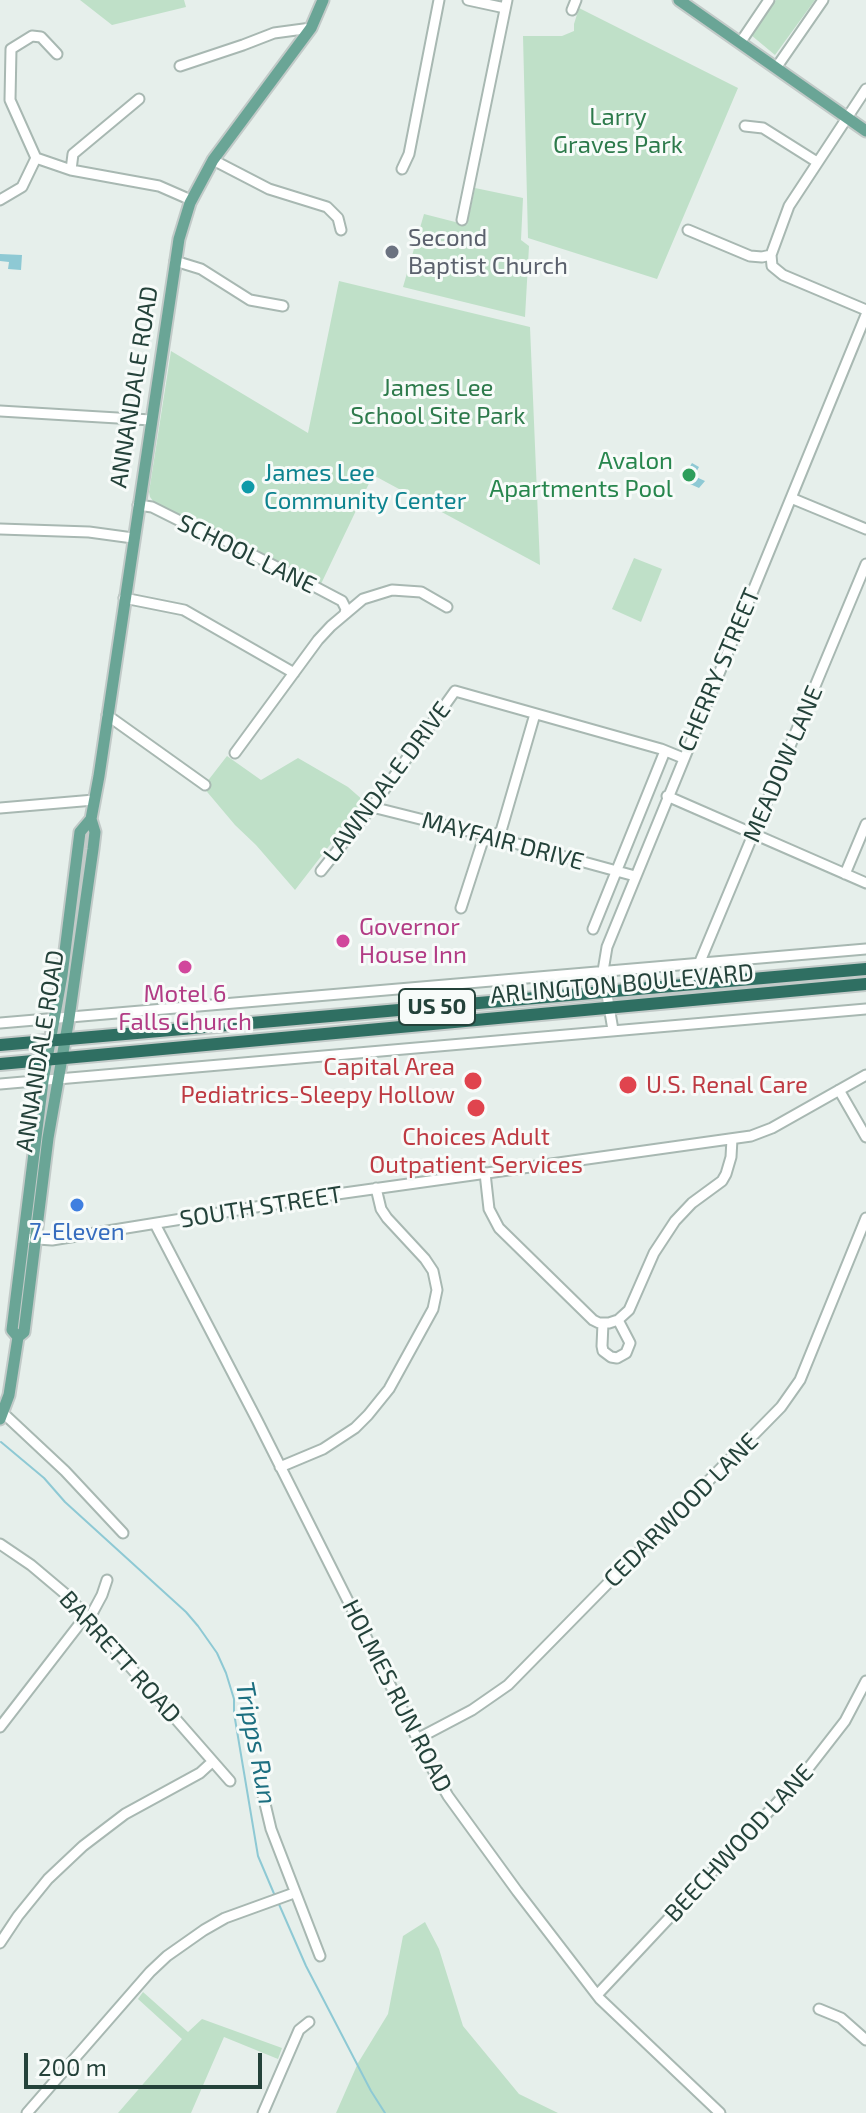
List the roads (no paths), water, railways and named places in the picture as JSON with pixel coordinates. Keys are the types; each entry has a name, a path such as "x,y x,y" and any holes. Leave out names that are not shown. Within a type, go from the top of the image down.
{"highway":[{"name":"ARLINGTON BOULEVARD","path":"0,1045 866,969"},
{"name":"ARLINGTON BOULEVARD","path":"0,1064 866,984"}],"main road":[{"name":"ANNANDALE ROAD","path":"1,1416 13,1375 18,1337 12,1330 69,1018 95,832 91,819 182,224 213,160 311,28 323,0"},
{"path":"679,0 866,131"},
{"name":"ANNANDALE ROAD","path":"29,1238 46,1060 62,975 80,832 91,819"}],"street":[{"path":"402,169 409,154 439,0"},
{"path":"462,220 506,4 468,0"},
{"path":"740,43 769,0"},
{"path":"776,68 823,0"},
{"path":"180,66 274,33 311,28"},
{"path":"57,54 41,37 32,36 11,49 10,100 36,158 71,170 159,186 191,200"},
{"path":"866,89 789,206 771,255 772,266 783,275 866,313"},
{"path":"71,170 73,154 139,99"},
{"path":"745,126 763,128 817,162"},
{"path":"0,200 22,187 36,158"},
{"path":"213,160 269,189 327,207 338,218 341,230"},
{"path":"688,230 750,256 771,255"},
{"path":"175,261 201,269 250,300 283,306"},
{"name":"CHERRY STREET","path":"613,1030 603,971 607,947 866,313"},
{"path":"0,411 151,420"},
{"path":"791,498 866,529"},
{"name":"SCHOOL LANE","path":"138,505 152,507 212,534 306,582 342,601 345,613"},
{"path":"0,529 89,532 133,538"},
{"name":"MEADOW LANE","path":"699,964 866,564"},
{"path":"235,753 318,640 363,599 392,590 421,592 447,607"},
{"path":"124,598 184,610 294,673"},
{"name":"LAWNDALE DRIVE","path":"321,871 372,807 455,691 683,758"},
{"path":"461,908 482,843 501,831 535,714"},
{"path":"107,715 205,785"},
{"name":"CHERRY STREET","path":"593,929 665,751"},
{"path":"667,796 866,883"},
{"path":"0,808 94,800"},
{"name":"MAYFAIR DRIVE","path":"372,807 635,876"},
{"path":"845,874 866,824"},
{"path":"0,1023 866,949"},
{"path":"336,995 339,1015"},
{"path":"0,1084 866,1009"},
{"path":"239,1041 241,1063"},
{"name":"SOUTH STREET","path":"29,1238 52,1240 376,1188 732,1139 761,1133 866,1075"},
{"path":"839,1090 866,1137"},
{"path":"485,1173 489,1209 499,1228 576,1305 593,1320 603,1323 618,1320 629,1310 654,1253 669,1229 692,1203 722,1181 731,1157 732,1139"},
{"path":"280,1467 323,1449 368,1415 389,1389 433,1309 437,1290 433,1271 387,1218 376,1188"},
{"name":"CEDARWOOD LANE","path":"417,1739 481,1705 508,1685 781,1407 800,1380 866,1218"},
{"name":"HOLMES RUN ROAD","path":"155,1224 433,1770 460,1814 597,1995 720,2113"},
{"path":"603,1323 603,1351 617,1358 626,1353 630,1343 618,1320"},
{"path":"1,1416 65,1471 123,1533"},
{"name":"BARRETT ROAD","path":"0,1544 69,1597 230,1781"},
{"path":"0,1727 87,1619 107,1580"},
{"name":"BEECHWOOD LANE","path":"597,1995 820,1755 845,1721 866,1681"},
{"path":"0,1943 48,1879 83,1846 125,1814 200,1773 212,1762"},
{"path":"262,1791 292,1894 320,1956"},
{"path":"27,2113 167,1956 225,1918 292,1894"},
{"path":"819,2009 841,2018 866,2040"},
{"path":"263,2113 299,2030 309,2022"}],"water":[{"path":"0,254 22,255 21,270 8,269 9,262 0,261"},
{"name":"Avalon Apartments Pool","path":"692,463 699,467 694,476 705,481 699,488 683,478"}],"waterway":[{"name":"Tripps Run","path":"1,1442 44,1478 65,1502 186,1612 217,1653 234,1699 258,1856 275,1896"},
{"name":"Tripps Run","path":"278,1902 306,1966 385,2113"}],"place":[{"name":"Second Baptist Church","path":"392,252"},
{"name":"Avalon Apartments Pool","path":"689,475"},
{"name":"James Lee Community Center","path":"248,487"},
{"name":"Governor House Inn","path":"343,941"},
{"name":"Motel 6 Falls Church","path":"185,967"},
{"name":"Capital Area Pediatrics-Sleepy Hollow","path":"473,1081"},
{"name":"U.S. Renal Care","path":"628,1085"},
{"name":"Choices Adult Outpatient Services","path":"476,1108"},
{"name":"7-Eleven","path":"77,1205"}],"park label":[{"name":"Larry Graves Park","path":"618,131"},
{"name":"James Lee School Site Park","path":"438,402"}]}
